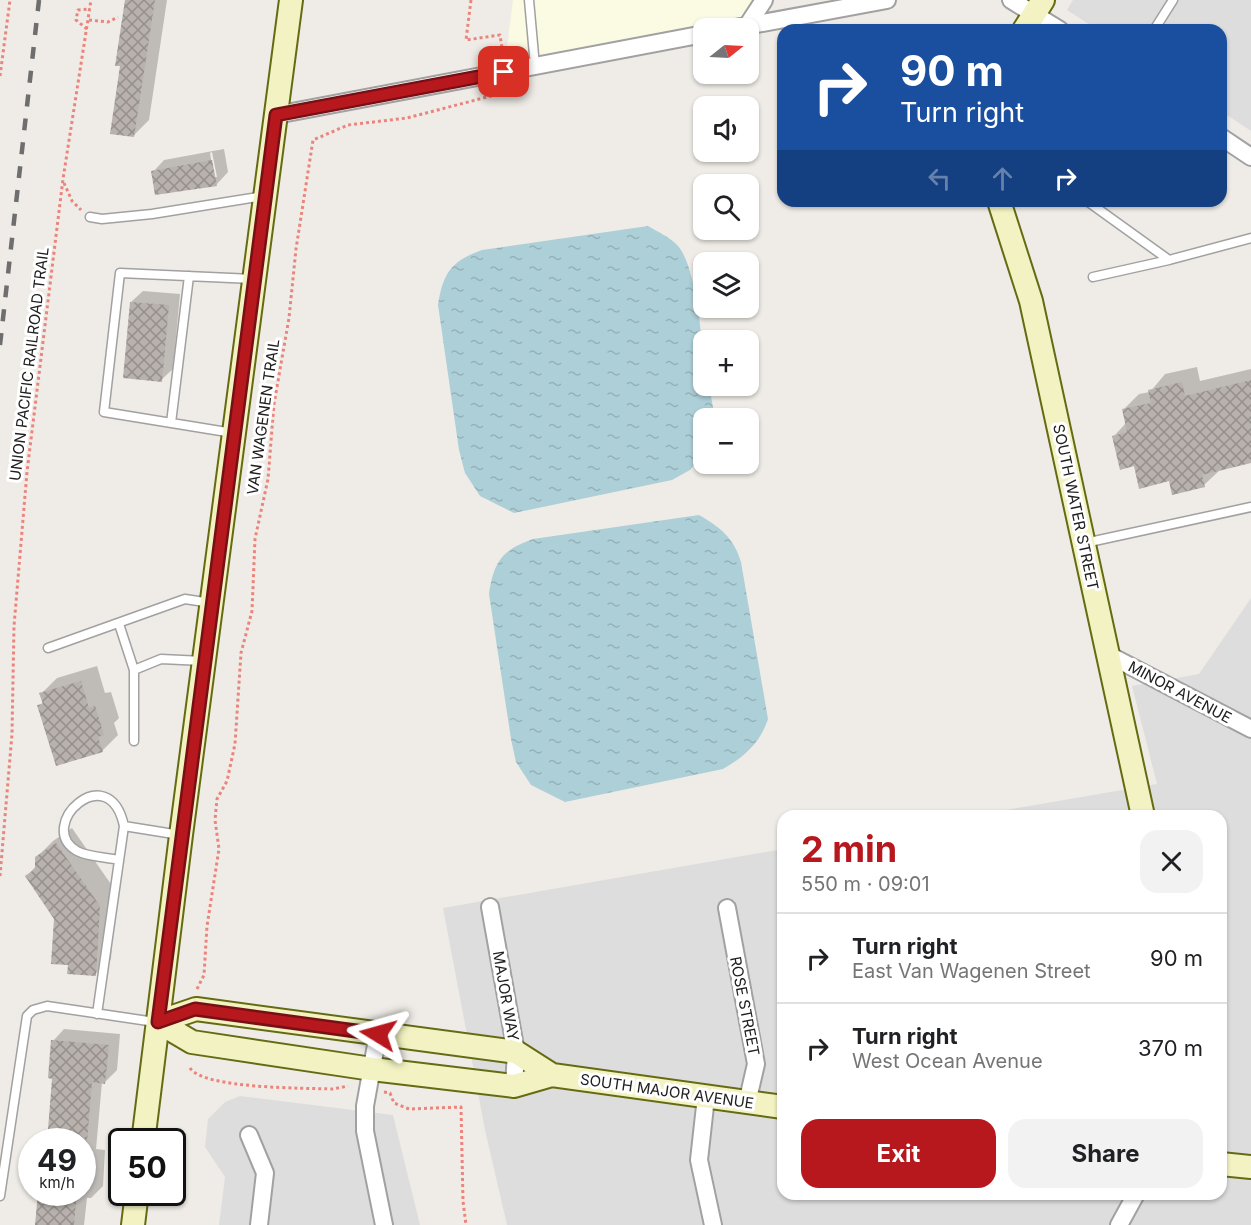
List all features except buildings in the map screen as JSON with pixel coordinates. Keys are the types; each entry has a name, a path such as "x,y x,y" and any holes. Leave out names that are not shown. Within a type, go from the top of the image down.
{"main road":[{"path":"145,1128 233,433 291,0"},
{"name":"SOUTH WATER STREET","path":"1005,207 1031,301 1142,810"},
{"name":"SOUTH MAJOR AVENUE","path":"158,1022 195,1009 516,1052 552,1075"},
{"name":"SOUTH MAJOR AVENUE","path":"158,1022 192,1042 372,1069 514,1086 552,1075 777,1106"},
{"path":"1227,1165 1251,1167"},
{"path":"133,1225 135,1206"}],"street":[{"path":"749,18 764,0"},
{"path":"759,24 887,0"},
{"path":"1011,0 1050,24"},
{"path":"276,115 693,36"},
{"path":"1227,141 1251,157"},
{"name":"MINOR AVENUE","path":"1109,654 1251,729"},
{"name":"MAJOR WAY","path":"490,908 516,1052 514,1086"},
{"name":"ROSE STREET","path":"727,908 756,1064 747,1103"},
{"path":"378,1034 365,1106 365,1131 384,1225"},
{"path":"706,1097 699,1160 714,1225"},
{"path":"249,1135 265,1173 259,1225"},
{"path":"1119,1225 1133,1200"}],"lane":[{"path":"529,0 535,66"},
{"path":"1158,24 1173,0"},
{"path":"90,217 102,219 152,214 265,196"},
{"path":"1095,207 1169,260"},
{"path":"1093,277 1251,238"},
{"path":"233,433 104,412 120,273 254,279"},
{"path":"171,423 189,276"},
{"path":"1084,543 1251,507"},
{"path":"48,648 185,599 211,603"},
{"path":"119,624 134,670 135,741"},
{"path":"134,670 161,659 204,661"},
{"path":"97,1014 124,826 117,806 99,796 80,800 68,814 66,823 65,832 72,848 80,853 119,860"},
{"path":"124,826 181,835"},
{"path":"0,1196 27,1016 33,1010 46,1006 158,1022"}],"path":[{"path":"0,76 10,0"},
{"name":"UNION PACIFIC RAILROAD TRAIL","path":"0,876 12,745 15,626 27,472 63,179 91,0"},
{"name":"VAN WAGENEN TRAIL","path":"197,989 204,975 207,926 219,849 215,820 217,799 227,781 235,744 242,653 252,611 255,539 268,479 273,404 289,318 296,249 313,140 348,124 407,118 510,91 500,35 466,40 471,0"},
{"path":"87,30 78,25 76,20 78,10 90,9"},
{"path":"89,20 108,22 118,17"},
{"path":"63,179 72,201 90,217"}],"shaded area":[{"path":"513,0 764,0 745,18 693,18 693,30 504,72"},
{"path":"1073,0 1251,0 1251,131 1227,115 1227,24 1089,24 1067,10"},
{"path":"1251,598 1251,1225 507,1225 485,1130 443,908 777,850 777,1200 1227,1200 1227,810 1006,810 1157,784 1132,686 1199,674"},
{"path":"240,1096 393,1115 420,1225 219,1225 225,1177 205,1147 208,1119 225,1102"}],"water":[{"path":"648,226 668,237 678,246 685,257 690,273 693,284 693,318 699,318 700,330 693,330 693,396 711,396 713,408 693,408 693,467 690,470 672,480 514,513 480,496 465,473 459,450 438,305 443,284 450,270 471,254 482,250"},
{"path":"699,515 725,534 734,546 741,562 768,719 761,735 744,754 723,769 565,802 531,785 516,762 489,594 494,573 501,558 522,543 533,539"}],"railway":[{"path":"0,345 39,0"}],"route":[{"path":"378,1034 195,1009 158,1022 233,433 276,115 504,72"}]}
